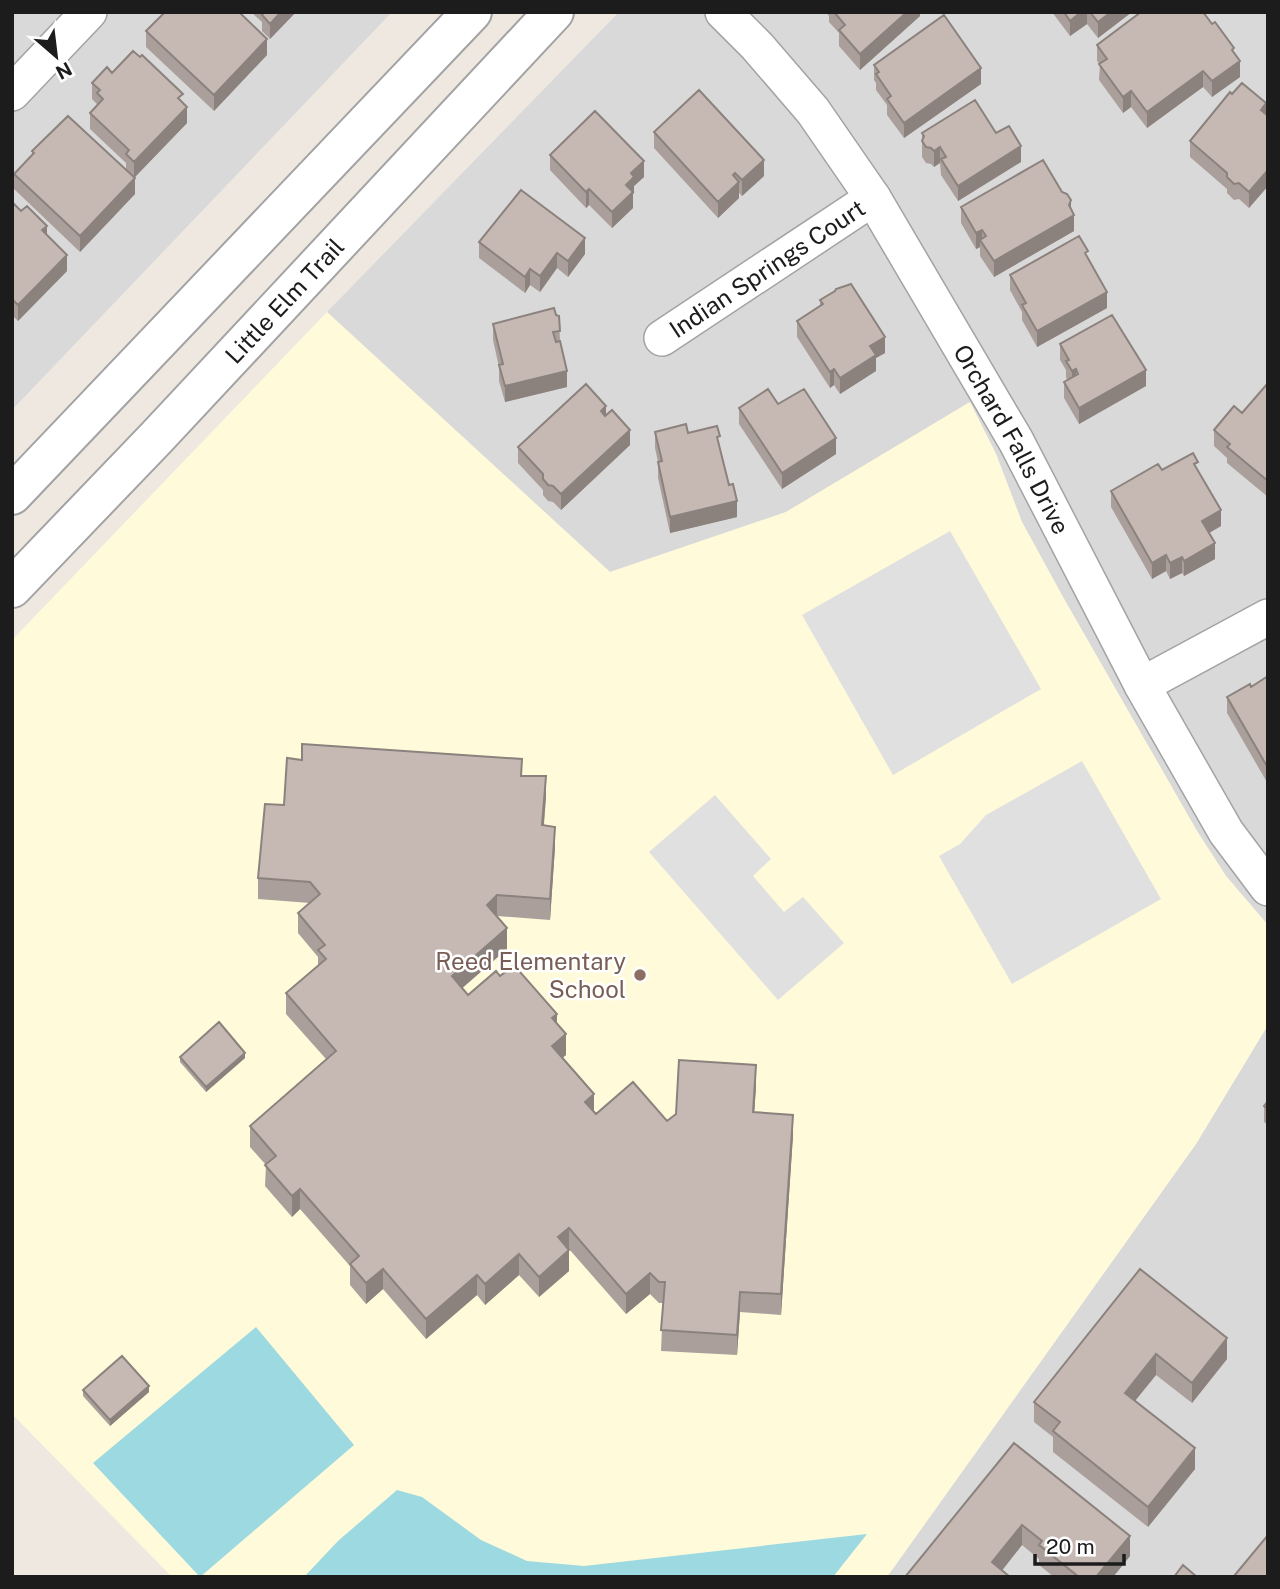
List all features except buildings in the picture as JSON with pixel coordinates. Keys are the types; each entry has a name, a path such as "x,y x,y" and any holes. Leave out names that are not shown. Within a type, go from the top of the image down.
{"street":[{"path":"12,93 89,12"},
{"path":"12,495 472,12"},
{"name":"Little Elm Trail","path":"12,588 158,437 554,12"},
{"name":"Orchard Falls Drive","path":"723,12 814,111 873,198 1016,441 1142,685 1226,832 1268,888"},
{"name":"Indian Springs Court","path":"662,338 873,198"},
{"path":"1142,685 1268,617"}],"shaded area":[{"path":"12,12 392,12 12,410"},
{"path":"619,12 1268,12 1268,925 1226,876 1197,831 1063,597 1022,522 996,454 970,402 786,512 610,572 327,312"},
{"name":"Reed Elementary School","path":"327,312 610,572 786,512 970,402 996,454 1022,522 1063,597 1197,831 1226,876 1268,925 1268,1025 1196,1144 887,1577 172,1577 12,1414 12,640"},
{"path":"950,531 1041,689 893,775 802,615"},
{"path":"1082,761 1161,899 1012,984 939,856 960,844 986,815"},
{"path":"715,795 771,859 753,876 784,912 803,897 844,943 778,1000 649,852"},
{"path":"1268,1025 1268,1577 887,1577 1196,1144"}],"water":[{"path":"256,1327 354,1445 200,1577 93,1463"},
{"path":"397,1490 422,1497 481,1540 527,1561 584,1566 867,1534 833,1577 304,1577 338,1541"}],"place":[{"name":"Reed Elementary School","path":"640,975"}]}
